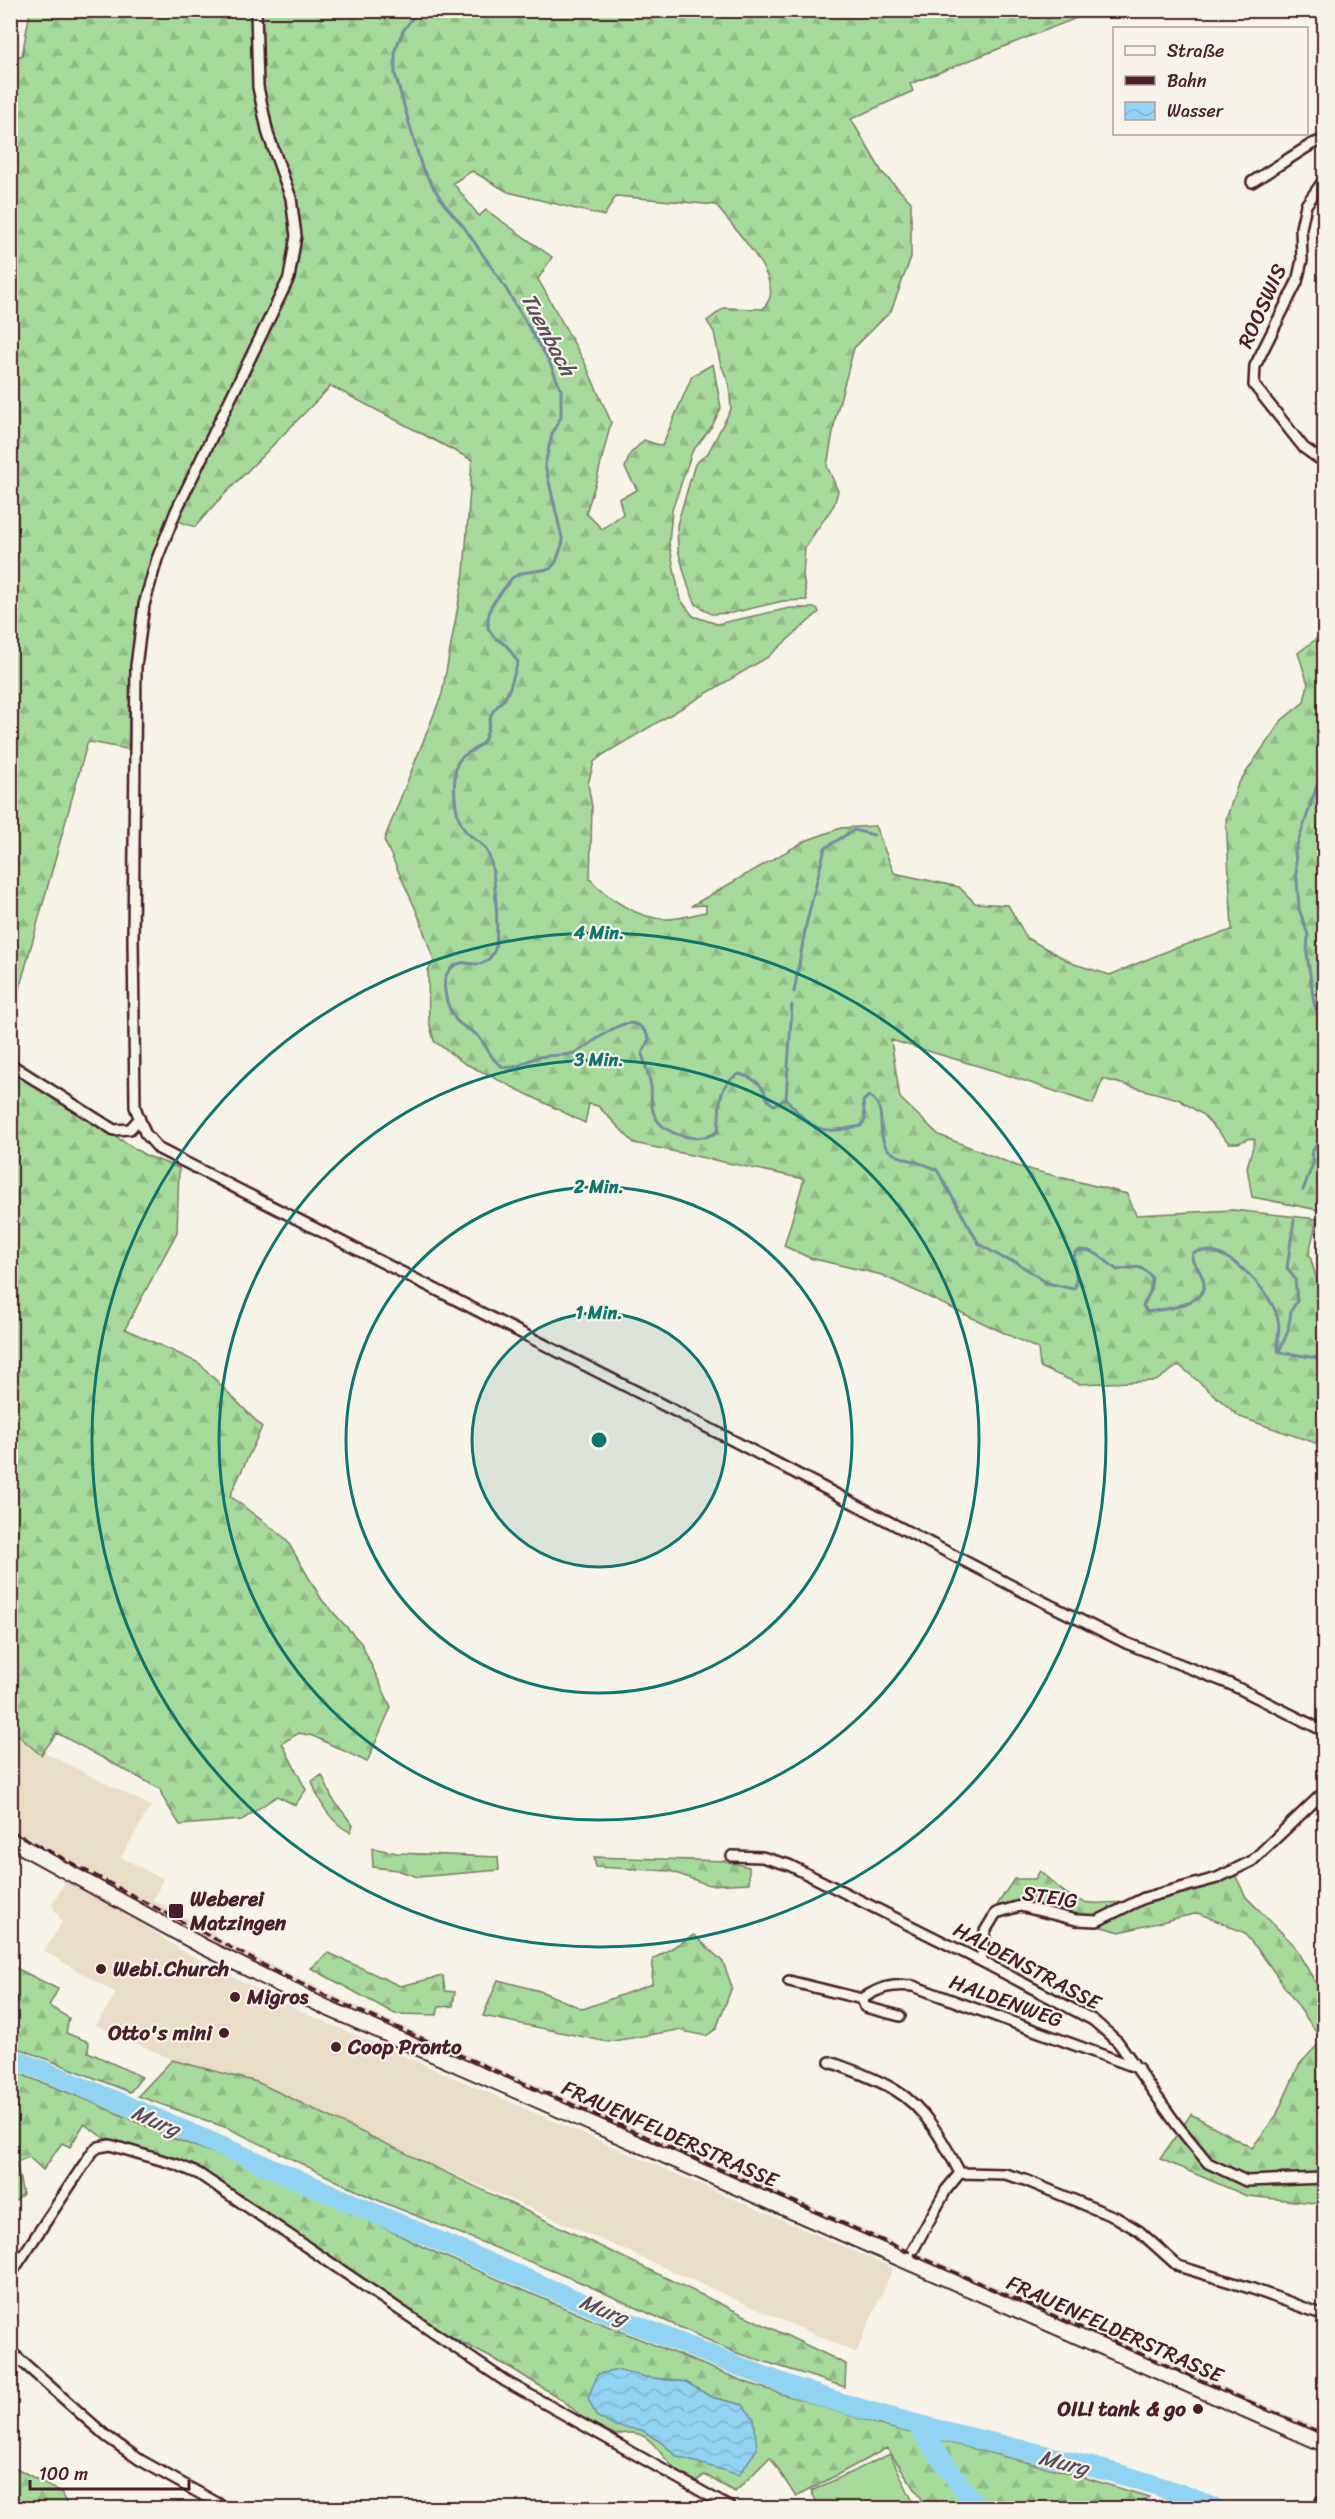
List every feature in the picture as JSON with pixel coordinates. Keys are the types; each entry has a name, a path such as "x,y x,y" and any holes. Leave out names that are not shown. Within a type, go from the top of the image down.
{"main road":[{"name":"FRAUENFELDERSTRASSE","path":"10,1840 202,1946 325,2007 1324,2444"}],"street":[{"path":"256,10 258,87 268,134 291,198 296,237 290,278 176,511 157,559 144,605 135,689 134,949 135,1107 145,1133 159,1149 719,1434 1042,1602 1126,1643 1230,1683 1324,1731"},
{"path":"1252,182 1312,144 1324,140"},
{"name":"ROOSWIS","path":"1324,180 1306,205 1301,228 1302,260 1297,282 1255,366 1254,385 1304,448 1318,458 1324,456"},
{"path":"10,1064 114,1130 130,1129 139,1119"},
{"name":"STEIG","path":"981,1960 985,1930 996,1913 1020,1906 1076,1920 1097,1921 1144,1898 1217,1878 1252,1861 1324,1792"},
{"name":"HALDENSTRASSE","path":"732,1856 762,1857 789,1865 981,1960 1093,2020 1118,2042 1138,2067 1177,2125 1208,2163 1246,2181 1324,2178"},
{"path":"789,1981 862,1999 865,2007 900,2016"},
{"name":"HALDENWEG","path":"862,1999 892,1984 913,1986 1138,2067"},
{"path":"830,2062 896,2090 921,2111 941,2138 960,2174"},
{"path":"10,2275 93,2151 99,2147 110,2145 178,2165 228,2192 357,2283 506,2381 731,2508"},
{"path":"907,2261 946,2190 960,2174 1005,2174 1117,2218 1139,2231 1178,2266 1253,2289 1324,2315"},
{"path":"10,2351 106,2436 140,2460 226,2508"}],"shaded area":[{"path":"10,1735 151,1806 121,1857 163,1879 153,1900 173,1910 175,1908 180,1911 179,1914 215,1932 214,1936 347,2002 1324,2431 1324,2438 392,2029 205,1940 148,1908 141,1923 181,1950 300,2011 893,2268 856,2353 413,2156 257,2082 171,2059 96,2025 116,1993 44,1951 62,1923 52,1905 73,1868 11,1834"}],"green space":[{"path":"30,11 1094,11 910,84 913,91 851,119 882,172 911,202 911,257 891,311 854,348 836,415 827,466 838,491 834,505 805,547 803,576 807,600 783,601 732,613 711,614 696,604 688,586 678,550 677,525 695,464 708,453 731,409 729,384 720,362 714,332 707,321 724,308 763,309 770,297 770,286 760,262 716,205 616,196 604,216 508,192 472,171 453,183 479,216 486,210 552,257 538,279 585,363 611,422 586,513 602,529 623,514 619,499 637,490 625,468 630,454 644,440 662,446 692,376 713,364 721,408 712,426 692,452 672,510 669,543 680,599 693,616 717,624 790,608 817,608 819,612 768,657 594,762 588,784 592,807 590,879 625,907 647,916 668,919 706,912 706,905 691,906 805,841 841,828 875,826 894,873 959,887 975,903 1008,905 1027,938 1074,964 1110,975 1172,949 1232,930 1226,819 1238,784 1282,720 1304,702 1308,684 1298,653 1324,633 1324,1211 1252,1197 1247,1167 1255,1140 1250,1138 1238,1143 1229,1143 1202,1114 1178,1099 1103,1079 1093,1104 995,1071 891,1040 900,1098 939,1135 1020,1167 1127,1194 1136,1215 1233,1210 1317,1219 1309,1253 1324,1304 1324,1446 1240,1417 1179,1365 1156,1381 1079,1384 1040,1367 1038,1349 882,1275 810,1258 784,1246 804,1179 634,1143 598,1106 589,1104 585,1123 464,1063 434,1041 429,1021 428,970 434,961 417,912 384,840 442,694 464,573 472,460 331,386 195,527 169,518 146,579 137,620 129,706 128,749 90,742 87,744 11,1019 10,56 22,56"},
{"path":"11,1071 145,1155 179,1168 177,1232 125,1329 199,1363 262,1427 230,1496 286,1539 322,1600 361,1643 391,1707 367,1762 313,1736 299,1733 282,1743 306,1790 295,1805 277,1796 242,1820 180,1825 160,1789 57,1733 41,1755 11,1730"},
{"path":"322,1775 332,1798 353,1825 350,1832 331,1817 318,1796 312,1781"},
{"path":"372,1848 397,1853 498,1857 499,1870 418,1877 397,1870 373,1867"},
{"path":"594,1857 725,1861 749,1867 749,1883 709,1885 670,1871 596,1867"},
{"path":"1040,1871 1077,1900 1092,1903 1122,1902 1140,1905 1234,1873 1246,1897 1293,1944 1324,1997 1324,2204 1247,2196 1160,2159 1191,2114 1252,2148 1276,2116 1299,2065 1322,2040 1260,1952 1243,1932 1198,1913 1120,1932 1098,1926 1081,1917 1020,1903 997,1905 1014,1879 1035,1879"},
{"path":"694,1935 723,1962 732,1987 716,2029 706,2036 678,2030 608,2042 483,2016 498,1980 540,1991 583,2009 652,1984 653,1959"},
{"path":"329,1953 400,1986 443,1976 445,1991 455,1992 453,2006 439,2007 437,2015 395,2014 311,1968"},
{"path":"10,1965 58,1989 49,2006 69,2018 66,2033 89,2042 88,2052 142,2077 130,2092 11,2045"},
{"path":"172,2060 257,2082 846,2364 845,2387 734,2352 580,2282 370,2197 230,2129 138,2096"},
{"path":"10,2070 87,2100 173,2138 248,2166 357,2214 423,2247 588,2318 748,2383 883,2426 1062,2471 1149,2497 1133,2508 928,2508 887,2448 796,2497 770,2457 735,2492 705,2475 695,2482 675,2469 644,2437 627,2433 616,2435 583,2418 564,2401 511,2368 412,2317 200,2170 118,2144 104,2138 84,2124 70,2147 62,2143 43,2170 29,2157 16,2162 23,2194 12,2204","holes":["619,2370 645,2377 686,2382 711,2397 743,2405 678,2457 642,2429"]},
{"path":"890,2454 915,2506 909,2508 820,2508 811,2491"},
{"path":"11,2465 61,2493 69,2508 11,2508"}],"water":[{"path":"619,2370 645,2377 686,2382 711,2397 743,2405 754,2419 757,2449 739,2475 678,2457 642,2430 614,2426 596,2416 588,2398 598,2374"}],"waterway":[{"name":"Tuenbach","path":"418,10 403,31 395,50 395,74 422,168 444,204 464,227 503,284 549,361 561,390 561,417 552,434 545,465 563,542 556,562 550,569 521,573 512,578 491,606 488,628 494,637 507,646 518,662 505,698 492,713 484,740 463,756 456,767 455,791 458,816 464,829 485,848 490,859 496,897 497,924 497,936 492,956 480,964 461,963 453,967 445,980 448,1005 456,1020 478,1036 496,1062 508,1068 538,1057 574,1053 614,1028 634,1023 642,1028 649,1039 642,1054 651,1086 654,1114 658,1122 673,1133 692,1138 711,1135 718,1131 723,1091 731,1079 739,1074 758,1083 768,1100 774,1105 786,1099 811,1124 826,1130 861,1126 865,1120 863,1101 869,1096 878,1106 886,1147 902,1158 937,1170 979,1244 1003,1258 1016,1262 1047,1283 1074,1289 1076,1285 1075,1252 1081,1250 1092,1252 1117,1270 1140,1268 1152,1278 1150,1292 1143,1306 1147,1312 1182,1305 1198,1297 1204,1281 1192,1259 1193,1253 1205,1251 1218,1254 1245,1271 1267,1296 1278,1320 1279,1352 1324,1359"},
{"path":"1324,765 1295,851 1299,909 1308,935 1307,954 1314,1003 1324,1034"},
{"path":"794,992 806,925 825,848 854,830 874,835"},
{"path":"786,1099 792,1005"},
{"path":"1303,1190 1314,1161 1311,1154 1324,1132"},
{"path":"1279,1352 1288,1331 1291,1311 1297,1301 1295,1279 1287,1268 1294,1220"},
{"name":"Murg","path":"10,2057 586,2304 780,2382 907,2422 1127,2476 1215,2508"},
{"path":"916,2424 977,2508"}],"railway":[{"path":"10,1830 275,1971 344,2004 1324,2434"}],"place":[{"name":"Weberei Matzingen","path":"176,1911"},
{"name":"Webi.Church","path":"101,1969"},
{"name":"Migros","path":"235,1997"},
{"name":"Otto's mini","path":"224,2033"},
{"name":"Coop Pronto","path":"336,2047"},
{"name":"OIL! tank & go","path":"1198,2409"}]}
